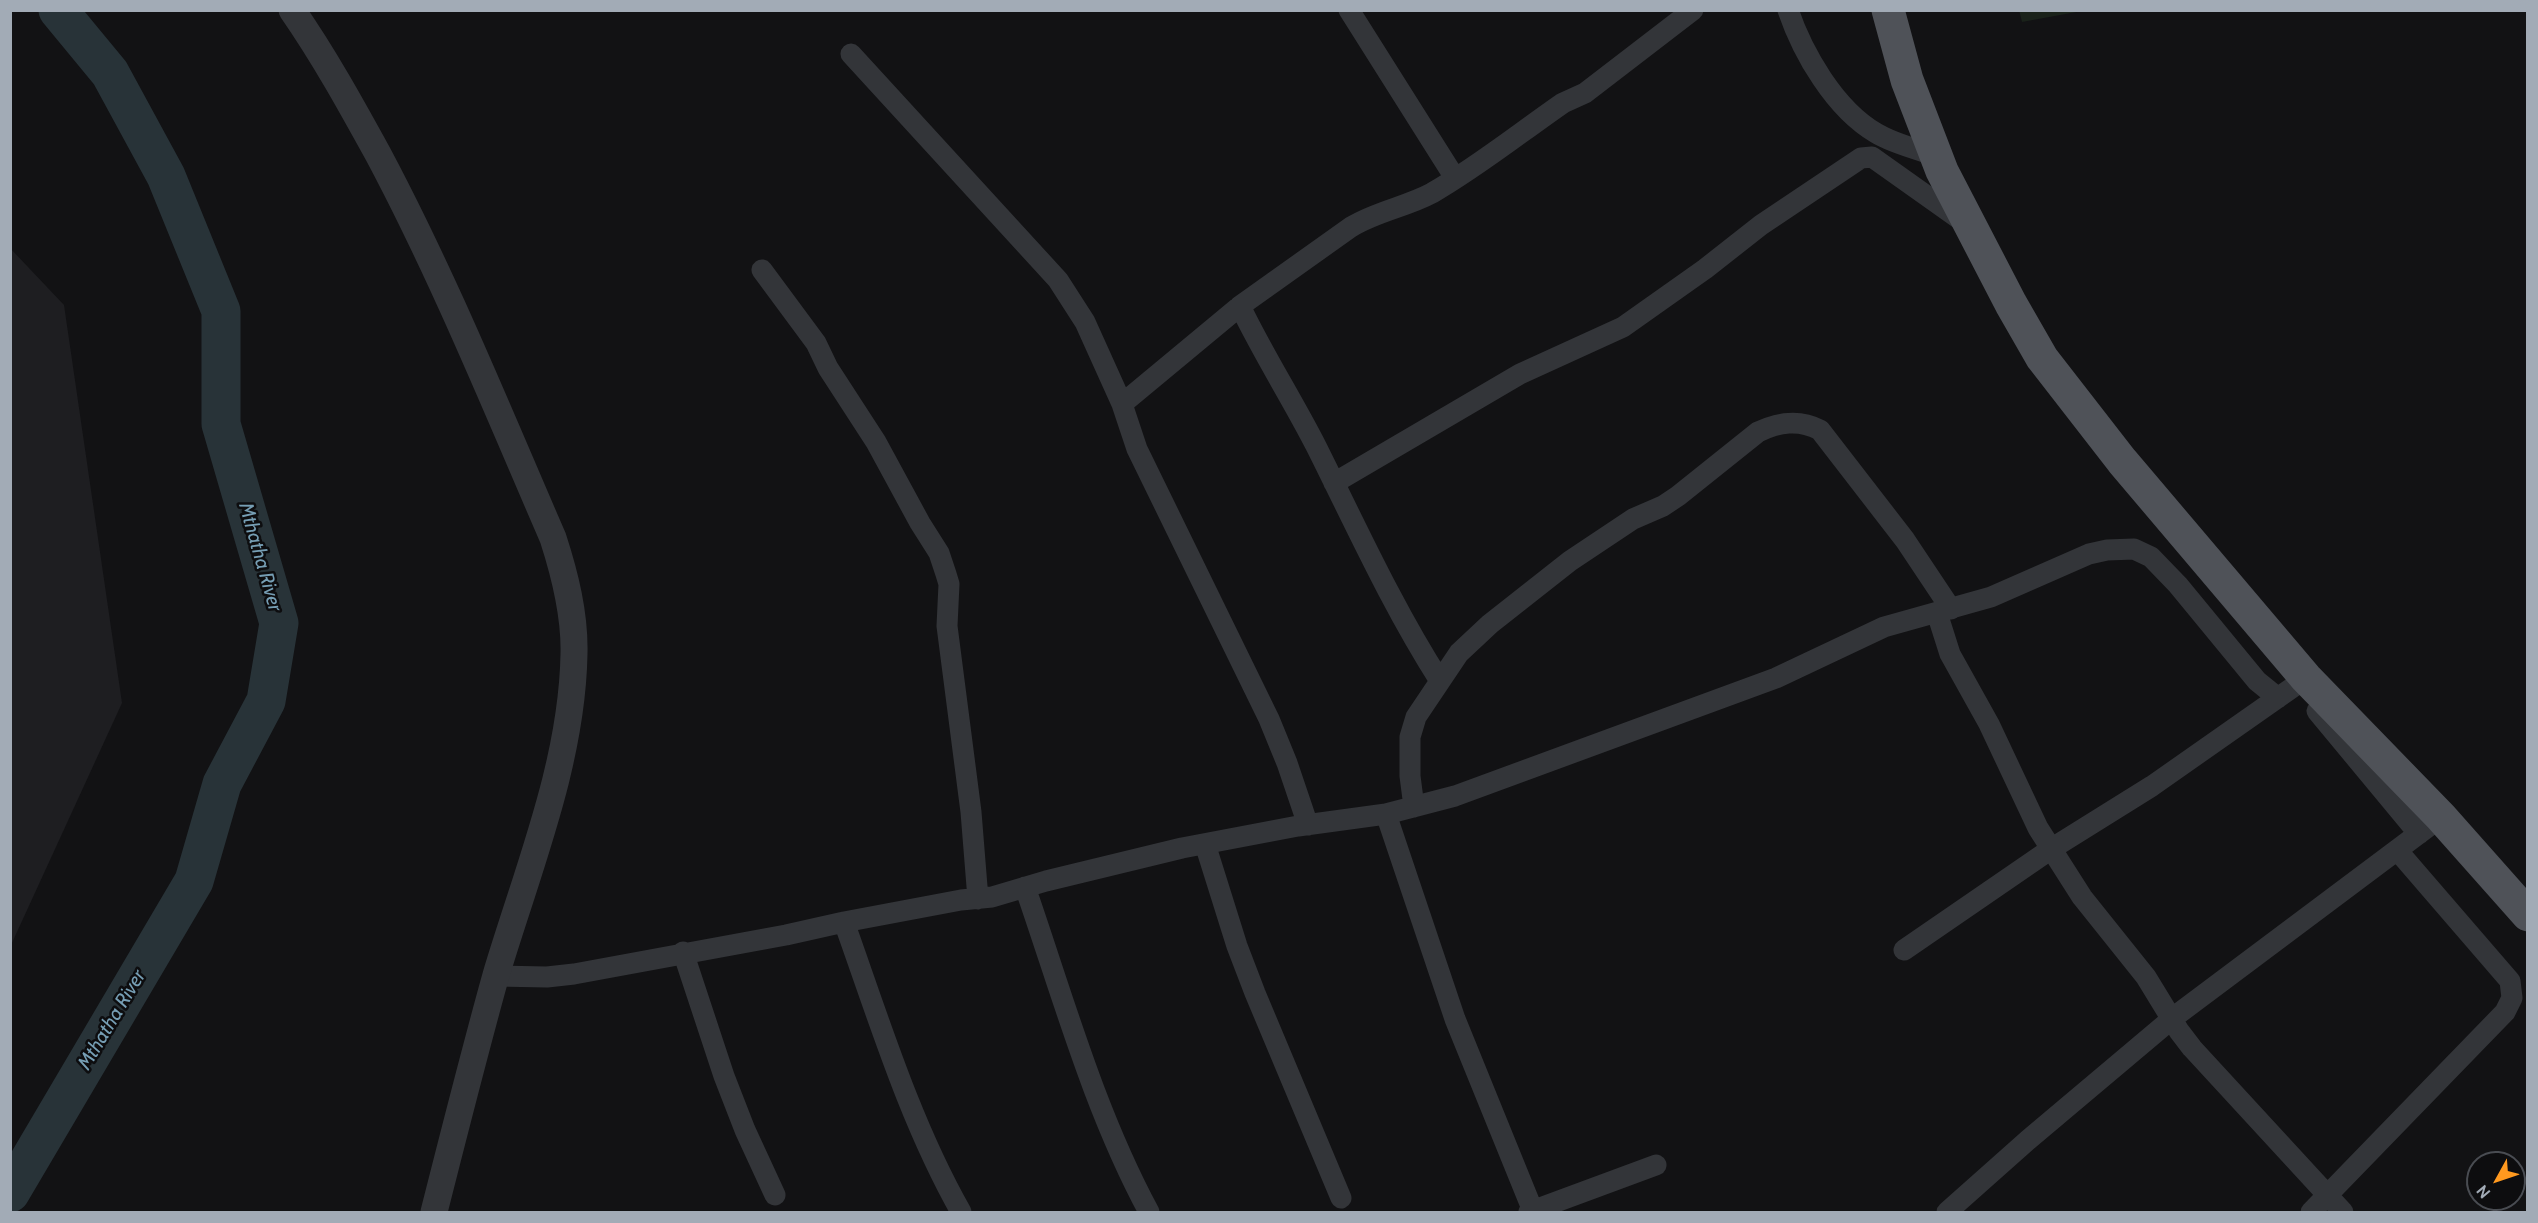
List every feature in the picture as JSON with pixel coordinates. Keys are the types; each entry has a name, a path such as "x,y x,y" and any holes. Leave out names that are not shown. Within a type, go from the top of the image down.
{"main road":[{"path":"1887,10 1906,80 1937,156 1971,227 2042,358 2293,687 2430,826 2525,907"}],"street":[{"path":"292,10 345,93 394,185 445,289 553,538 564,573 574,652 565,730 550,801 496,976 434,1212"},
{"path":"1349,10 1455,177"},
{"path":"1122,404 1240,306 1369,215 1420,199 1455,177 1563,103 1585,93 1693,10"},
{"path":"1788,10 1794,31 1814,67 1857,121 1878,135 1937,156"},
{"path":"851,54 985,203 1029,246 1058,280 1085,322 1122,404 1137,449 1269,718 1308,825"},
{"path":"1334,483 1520,374 1630,323 1761,225 1861,158 1872,157 1971,227"},
{"path":"762,270 816,343 828,368 876,442 939,553 949,584 947,626 971,812 978,899"},
{"path":"1240,306 1265,357 1290,398 1334,483 1392,601 1440,681"},
{"path":"1414,807 1410,776 1410,737 1416,717 1459,653 1475,636 1570,561 1633,519 1663,506 1678,496 1758,432 1784,423 1809,424 1820,430 1905,540 1944,611 1950,654 1989,724 2051,849 2082,897 2146,977 2179,1031 2200,1057 2343,1212"},
{"path":"496,976 556,976 683,952 786,936 844,922 978,899 1205,844 1308,825 1386,814 1414,807 1455,796 1639,730 1776,678 1884,627 1991,597 2089,554 2134,549 2151,557 2257,681 2293,687"},
{"path":"1904,950 2051,849 2152,786 2293,687"},
{"path":"1386,814 1455,1018 1531,1212 1656,1165"},
{"path":"1947,1212 2028,1140 2172,1019 2430,826"},
{"path":"1205,844 1237,946 1255,993 1341,1198"},
{"path":"2311,1212 2505,1012 2512,998 2510,981 2397,850"},
{"path":"1025,887 1087,1072 1124,1162 1149,1212"},
{"path":"844,922 917,1119 944,1181 961,1212"},
{"path":"683,952 724,1076 745,1130 775,1195"}],"shaded area":[{"path":"2019,10 2082,10 2082,11 2022,22"},
{"path":"10,248 64,305 122,703 11,945"}],"waterway":[{"name":"Mthatha River","path":"10,1193 194,881 222,784 266,701 279,623 221,424 221,311 166,176 110,73 58,10"}]}
